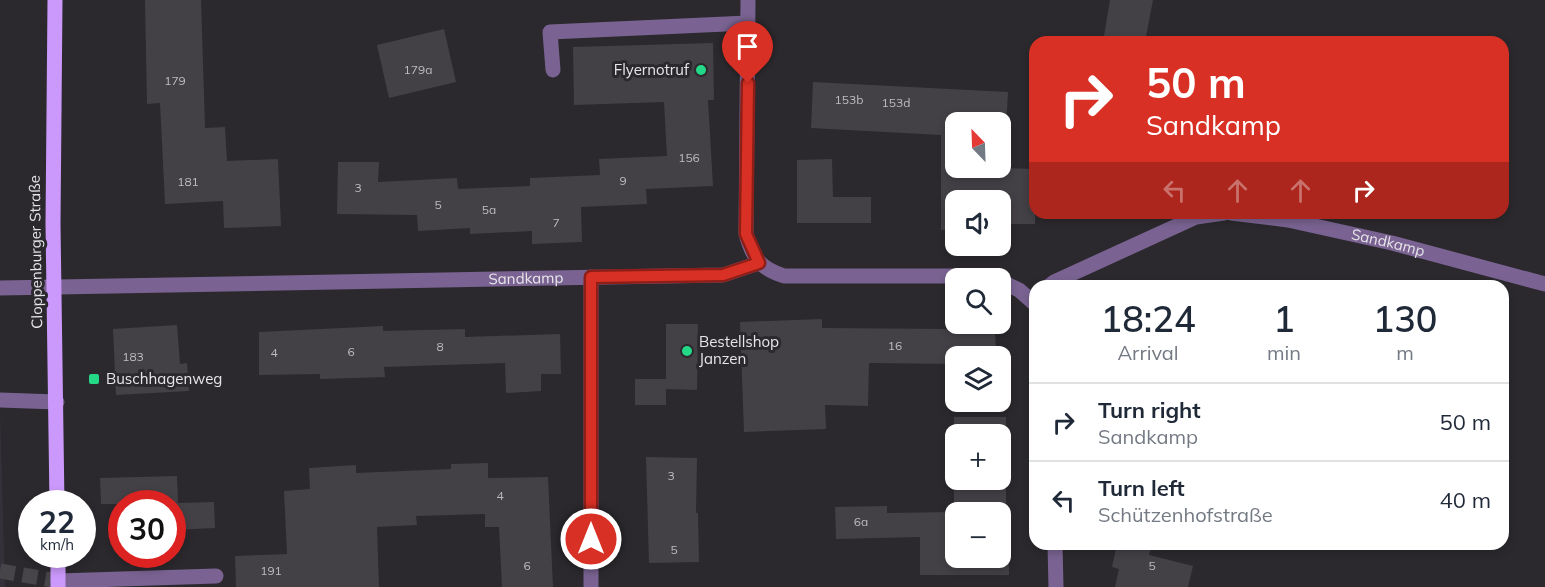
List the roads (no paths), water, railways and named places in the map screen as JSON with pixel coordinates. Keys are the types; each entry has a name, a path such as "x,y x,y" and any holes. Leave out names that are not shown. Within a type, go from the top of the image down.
{"main road":[{"name":"Cloppenburger Straße","path":"55,0 54,287 57,490"},
{"path":"58,568 58,584"}],"street":[{"path":"748,0 746,234 759,263 784,276 945,276"},
{"path":"553,70 550,32 748,23"},
{"path":"1058,280 1192,219"},
{"name":"Sandkamp","path":"1277,219 1392,243 1545,284"},
{"name":"Sandkamp","path":"54,287 723,275 759,263"},
{"path":"591,277 591,587"},
{"path":"1011,286 1029,297"},
{"path":"0,288 54,287"},
{"path":"0,400 57,402"},
{"path":"1055,550 1056,587"},
{"path":"58,584 216,576"}],"tunnel":[{"path":"0,571 58,581"}],"place":[{"name":"Flyernotruf","path":"701,70"},
{"name":"Bestellshop Janzen","path":"687,351"},
{"name":"Buschhagenweg","path":"94,379"}]}
